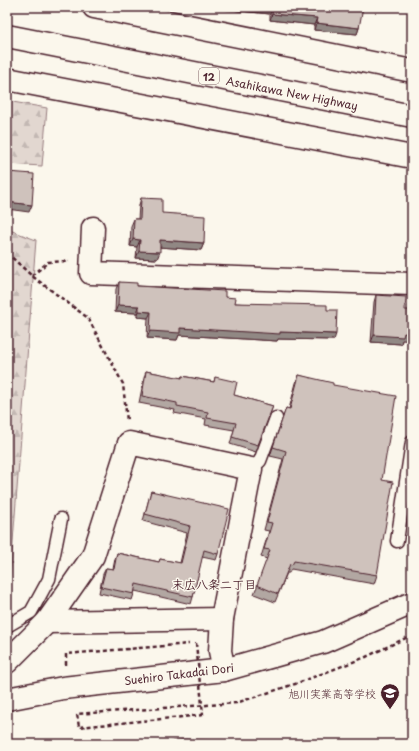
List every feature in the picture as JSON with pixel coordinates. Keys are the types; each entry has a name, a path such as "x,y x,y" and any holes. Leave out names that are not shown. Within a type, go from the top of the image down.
{"main road":[{"path":"94,7 412,71"},
{"name":"Asahikawa New Highway","path":"7,36 412,116"},
{"path":"7,79 412,157"},
{"path":"94,228 91,273 412,284"},
{"path":"7,662 47,622 93,556 129,443 251,469 222,618 220,651 224,670"},
{"name":"Suehiro Takadai Dori","path":"7,697 63,688 224,670 323,642 412,603"},
{"path":"47,622 222,618"}],"lane":[{"path":"251,469 260,461 276,418"},
{"path":"397,541 412,442"},
{"path":"7,626 31,612 49,579 61,519"}],"path":[{"path":"7,253 32,276 88,318 123,384 129,443"},
{"path":"32,276 48,262 72,261"},
{"path":"66,654 196,644 203,715 79,727"}],"green space":[{"path":"7,101 47,108 42,166 7,164"},
{"path":"7,229 36,240 9,594 7,595"},
{"path":"185,739 236,742 239,744 157,744"}],"building":[{"path":"273,7 363,7 359,28 316,23 317,18 272,14"},
{"path":"7,172 34,174 32,205 7,202"},
{"path":"141,198 162,199 162,213 205,216 204,243 160,240 160,252 139,251 140,240 133,239 134,219 140,219"},
{"path":"119,282 137,283 137,286 225,291 225,297 236,298 235,303 327,305 327,310 337,310 336,334 280,332 280,334 180,328 180,333 150,331 151,312 139,311 139,306 118,305"},
{"path":"376,295 406,297 405,310 412,310 412,334 404,333 403,337 374,335"},
{"path":"146,371 214,382 215,377 237,382 234,395 273,406 258,445 232,437 236,423 207,418 208,412 177,406 177,403 142,396"},
{"path":"299,375 333,383 333,385 396,396 382,480 393,482 377,575 294,561 292,565 290,564 278,594 257,585 270,550 264,549 272,523 267,522 286,451 273,447 286,408 290,409"},
{"path":"151,491 229,509 218,554 204,550 193,597 136,584 134,594 101,587 106,568 114,569 117,553 159,562 160,559 181,563 190,526 145,514"}],"place":[{"name":"旭川実業高等学校","path":"390,710"}],"district":[{"name":"末広八条二丁目","path":"214,584"}]}
